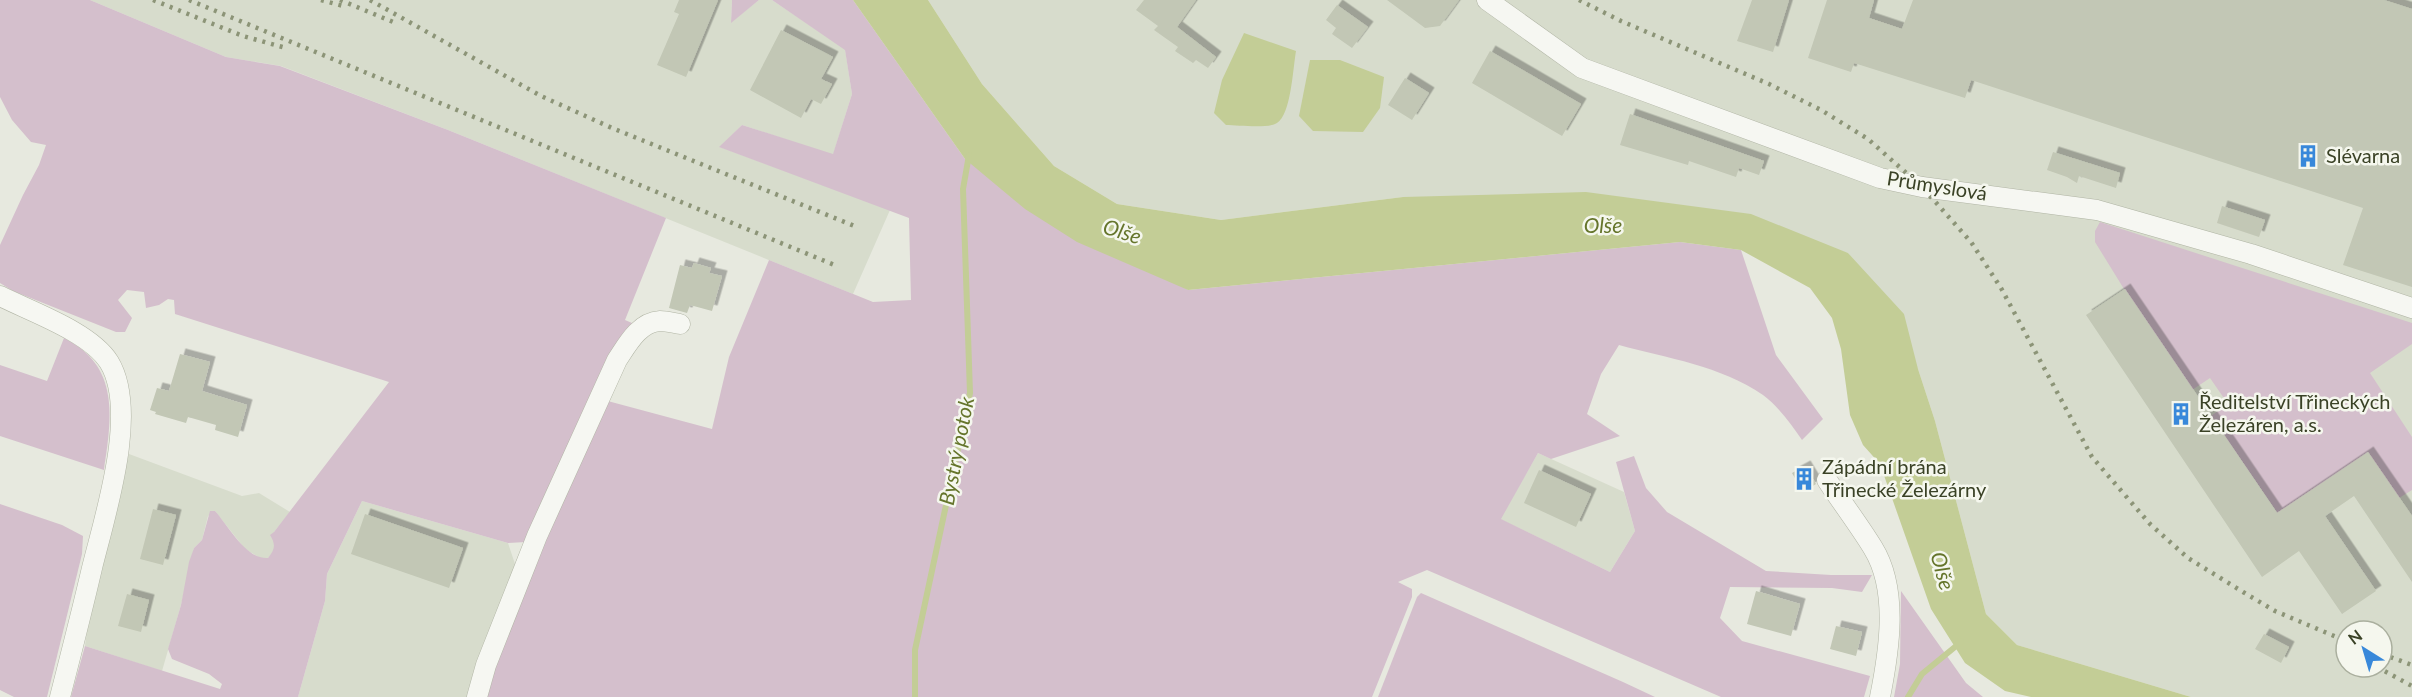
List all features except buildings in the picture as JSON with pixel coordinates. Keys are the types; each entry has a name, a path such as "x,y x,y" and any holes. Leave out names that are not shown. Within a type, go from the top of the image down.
{"street":[{"name":"Průmyslová","path":"1488,0 1582,68 1880,178 1922,187 2097,210 2251,254 2412,308"},
{"path":"0,297 64,328 93,346 108,360 117,378 120,394 117,469 60,697"},
{"path":"477,697 486,665 537,536 617,360 630,340 644,327 659,321 680,324"},
{"path":"1827,480 1874,550 1886,585 1890,611 1888,655 1880,697"}],"shaded area":[{"path":"0,0 90,0 226,57 280,66 448,130 666,218 625,320 632,323 599,376 526,542 508,543 362,501 327,574 325,601 298,697 71,697 85,646 220,689 222,684 209,674 172,659 168,649 181,605 189,562 194,548 202,540 210,511 215,511 245,548 260,557 268,558 274,547 270,535 389,382 175,314 174,300 168,299 159,305 146,308 144,292 127,290 118,300 132,318 125,332 116,332 13,291 0,283 0,245 39,165 46,145 31,142 12,120 0,97"},
{"path":"90,0 732,0 731,22 759,0 772,0 845,49 852,94 833,155 742,125 720,147 890,210 853,294 448,130 281,66 226,57"},
{"path":"732,0 759,0 731,23"},
{"path":"772,0 853,0 965,159 1188,290 1680,242 1741,250 1776,355 1823,419 1802,440 1774,405 1747,385 1693,364 1619,345 1601,374 1587,414 1620,436 1551,459 1538,453 1501,519 1610,572 1635,531 1616,462 1634,456 1646,488 1667,512 1766,571 1872,575 1862,592 1832,588 1730,587 1720,618 1742,641 1870,676 1864,697 1721,697 1427,570 1398,582 1412,589 1412,597 1372,697 484,697 491,664 604,400 712,429 729,357 769,260 873,302 911,300 909,218 719,147 742,125 833,154 852,94 845,50"},
{"path":"928,0 2412,0 2412,697 2191,697 2017,645 1986,614 1935,421 1918,369 1848,253 1403,197 1221,220 1117,204 1054,166 982,84"},
{"path":"2100,222 2412,323 2412,344 2370,373 2412,437 2412,490 2399,498 2369,454 2279,515 2211,416 2228,404 2210,378 2192,390 2095,242 2095,231"},
{"path":"64,338 82,350 95,363 103,378 110,412 104,470 0,436 0,365 47,381"},
{"path":"1538,453 1624,492 1635,531 1610,572 1500,519"},
{"path":"129,454 242,496 259,493 290,512 274,532 274,551 268,558 262,559 245,549 215,511 208,516 202,540 194,548 162,671 85,646 91,599"},
{"path":"362,501 508,543 515,564 467,697 298,697 325,601 327,574"},
{"path":"0,504 62,525 83,536 82,554 47,697 14,697 0,690"},
{"path":"1901,591 1966,683 1983,697 1894,697 1900,664"},
{"path":"1421,593 1655,697 1378,697 1417,597"}],"water":[{"name":"Olše","path":"853,0 928,0 982,84 1054,166 1117,204 1221,220 1403,197 1586,192 1751,214 1848,253 1904,314 1986,614 2017,645 2191,697 2031,697 2005,691 1965,663 1931,609 1880,464 1863,445 1850,415 1841,349 1832,318 1810,288 1741,250 1680,242 1188,290 1077,242 1025,209 965,159"},
{"path":"1244,33 1296,51 1291,90 1285,111 1282,118 1272,125 1226,125 1214,113 1222,80"},
{"path":"1310,60 1340,60 1384,77 1380,108 1363,132 1313,131 1299,116"}],"waterway":[{"name":"Bystrý potok","path":"915,697 915,650 970,393 963,189 969,155"},
{"path":"1908,697 1922,674 1961,642"}],"railway":[{"path":"153,0 243,36 286,48"},
{"path":"189,0 837,266"},
{"path":"321,0 347,7"},
{"path":"340,0 398,24"},
{"path":"370,0 541,96 612,128 857,227"},
{"path":"1579,0 1621,21 1769,84 1821,110 1868,139 1922,187 1971,242 2001,288 2092,457 2150,524 2188,558 2243,592 2275,611 2334,636"},
{"path":"2394,658 2412,665"},
{"path":"2394,676 2412,686"}],"place":[{"name":"Slévarna","path":"2308,156"},
{"name":"Ředitelství Třineckých Železáren, a.s.","path":"2181,414"},
{"name":"Zápádní brána Třinecké Železárny","path":"1804,479"}]}
